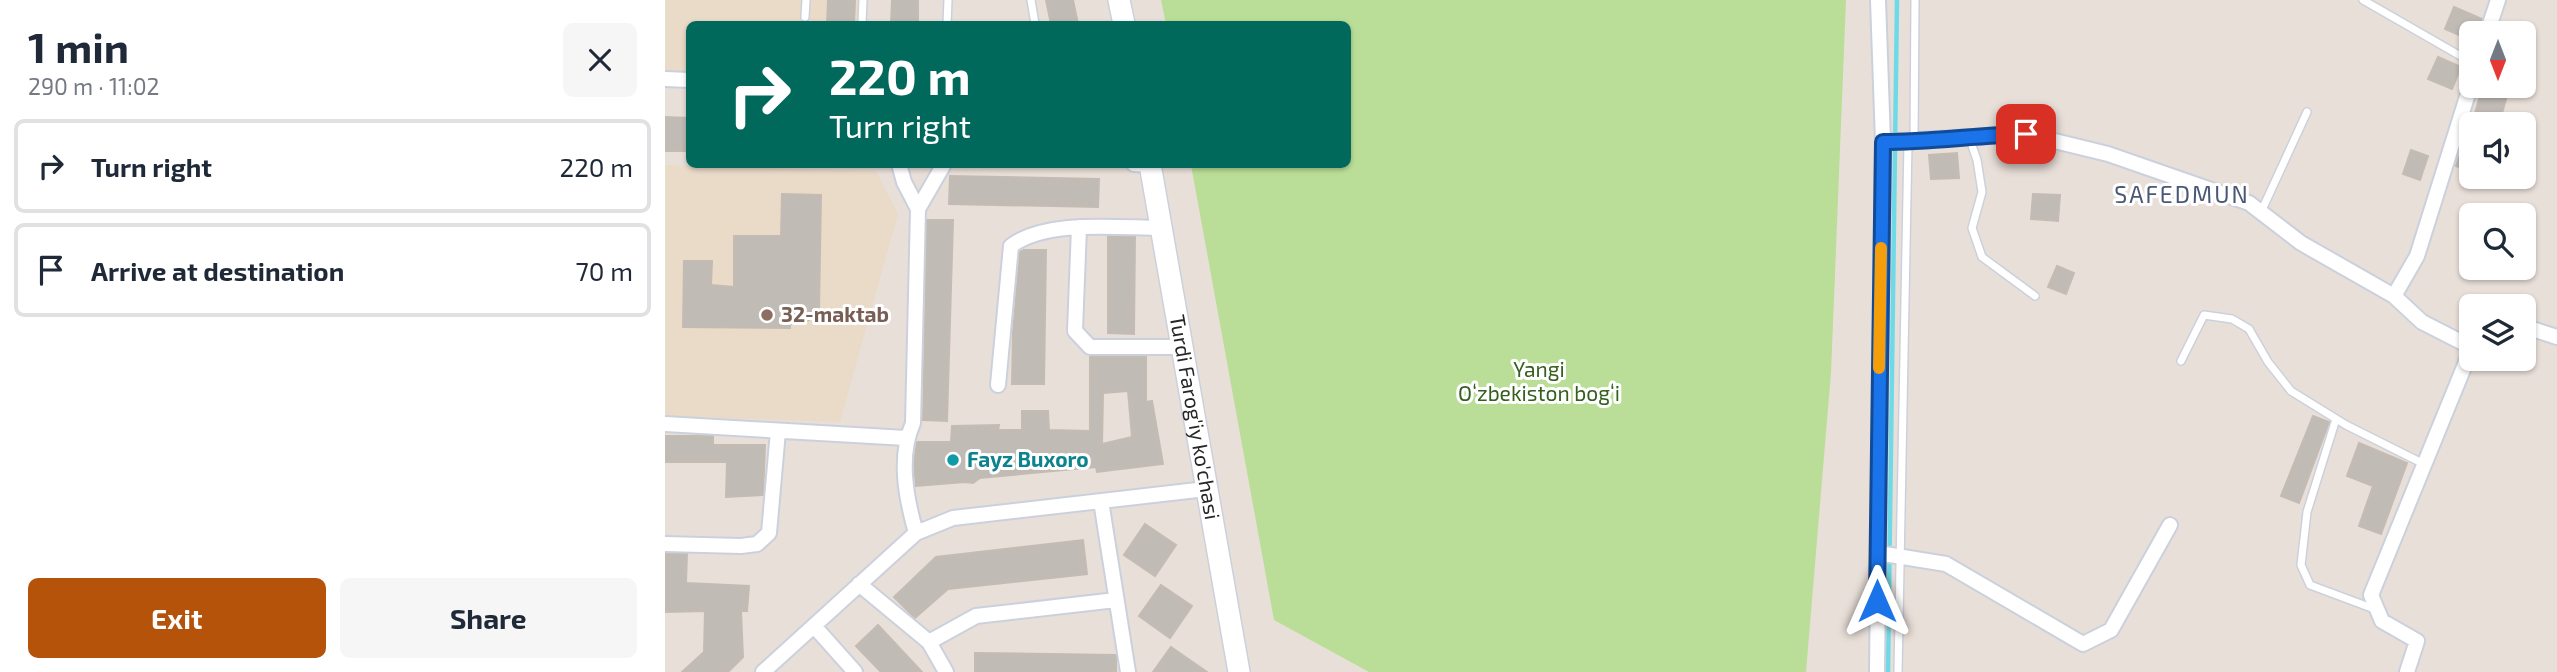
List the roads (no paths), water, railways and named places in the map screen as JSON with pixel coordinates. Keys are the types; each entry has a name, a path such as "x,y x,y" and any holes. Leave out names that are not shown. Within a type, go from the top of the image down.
{"main road":[{"path":"1119,0 1122,21"},
{"name":"Turdi Farog'iy ko'chasi","path":"1151,168 1239,672"}],"street":[{"path":"1877,672 1889,554 1883,142 1878,0"},
{"path":"2491,21 2498,0"},
{"path":"665,79 686,80"},
{"path":"2394,296 2417,256 2467,98"},
{"path":"1883,142 2026,134 2108,154 2249,203 2301,243 2394,296 2423,322 2459,342"},
{"path":"900,168 918,209"},
{"path":"916,533 906,496 906,438 913,423 918,209 942,168"},
{"path":"998,385 1011,246 1021,238 1034,234 1079,227 1162,229"},
{"path":"1079,227 1075,331 1090,347 1182,347"},
{"path":"2536,330 2557,337"},
{"path":"2407,672 2417,641 2382,621 2371,596 2462,371"},
{"path":"665,424 906,438"},
{"path":"665,544 741,546 757,544 769,533 778,431"},
{"path":"763,672 916,533 953,518 1206,489"},
{"path":"1101,501 1128,672"},
{"path":"1889,554 1946,564 2083,644 2111,630 2170,525"},
{"path":"859,584 929,642 946,672"},
{"path":"929,642 976,616 1117,600"},
{"path":"814,626 855,672"}],"lane":[{"path":"805,17 806,0"},
{"path":"862,21 863,0"},
{"path":"947,21 949,0"},
{"path":"1031,0 1034,21"},
{"path":"1898,672 1889,554 1915,0"},
{"path":"2363,0 2459,55"},
{"path":"2261,213 2307,112"},
{"path":"1969,136 1977,160 1982,192 1972,228 1982,257 2035,296"},
{"path":"2181,362 2204,315 2232,319 2249,329 2268,362 2291,391 2336,419 2425,465"},
{"path":"2336,419 2307,512 2301,565 2310,585 2378,610"}],"waterway":[{"path":"1888,672 1897,0"}],"place":[{"name":"32-maktab","path":"767,315"},
{"name":"Fayz Buxoro","path":"953,460"}],"district":[{"name":"SAFEDMUN","path":"2182,195"}],"park label":[{"name":"Yangi Oʻzbekiston bogʻi","path":"1539,382"}]}
